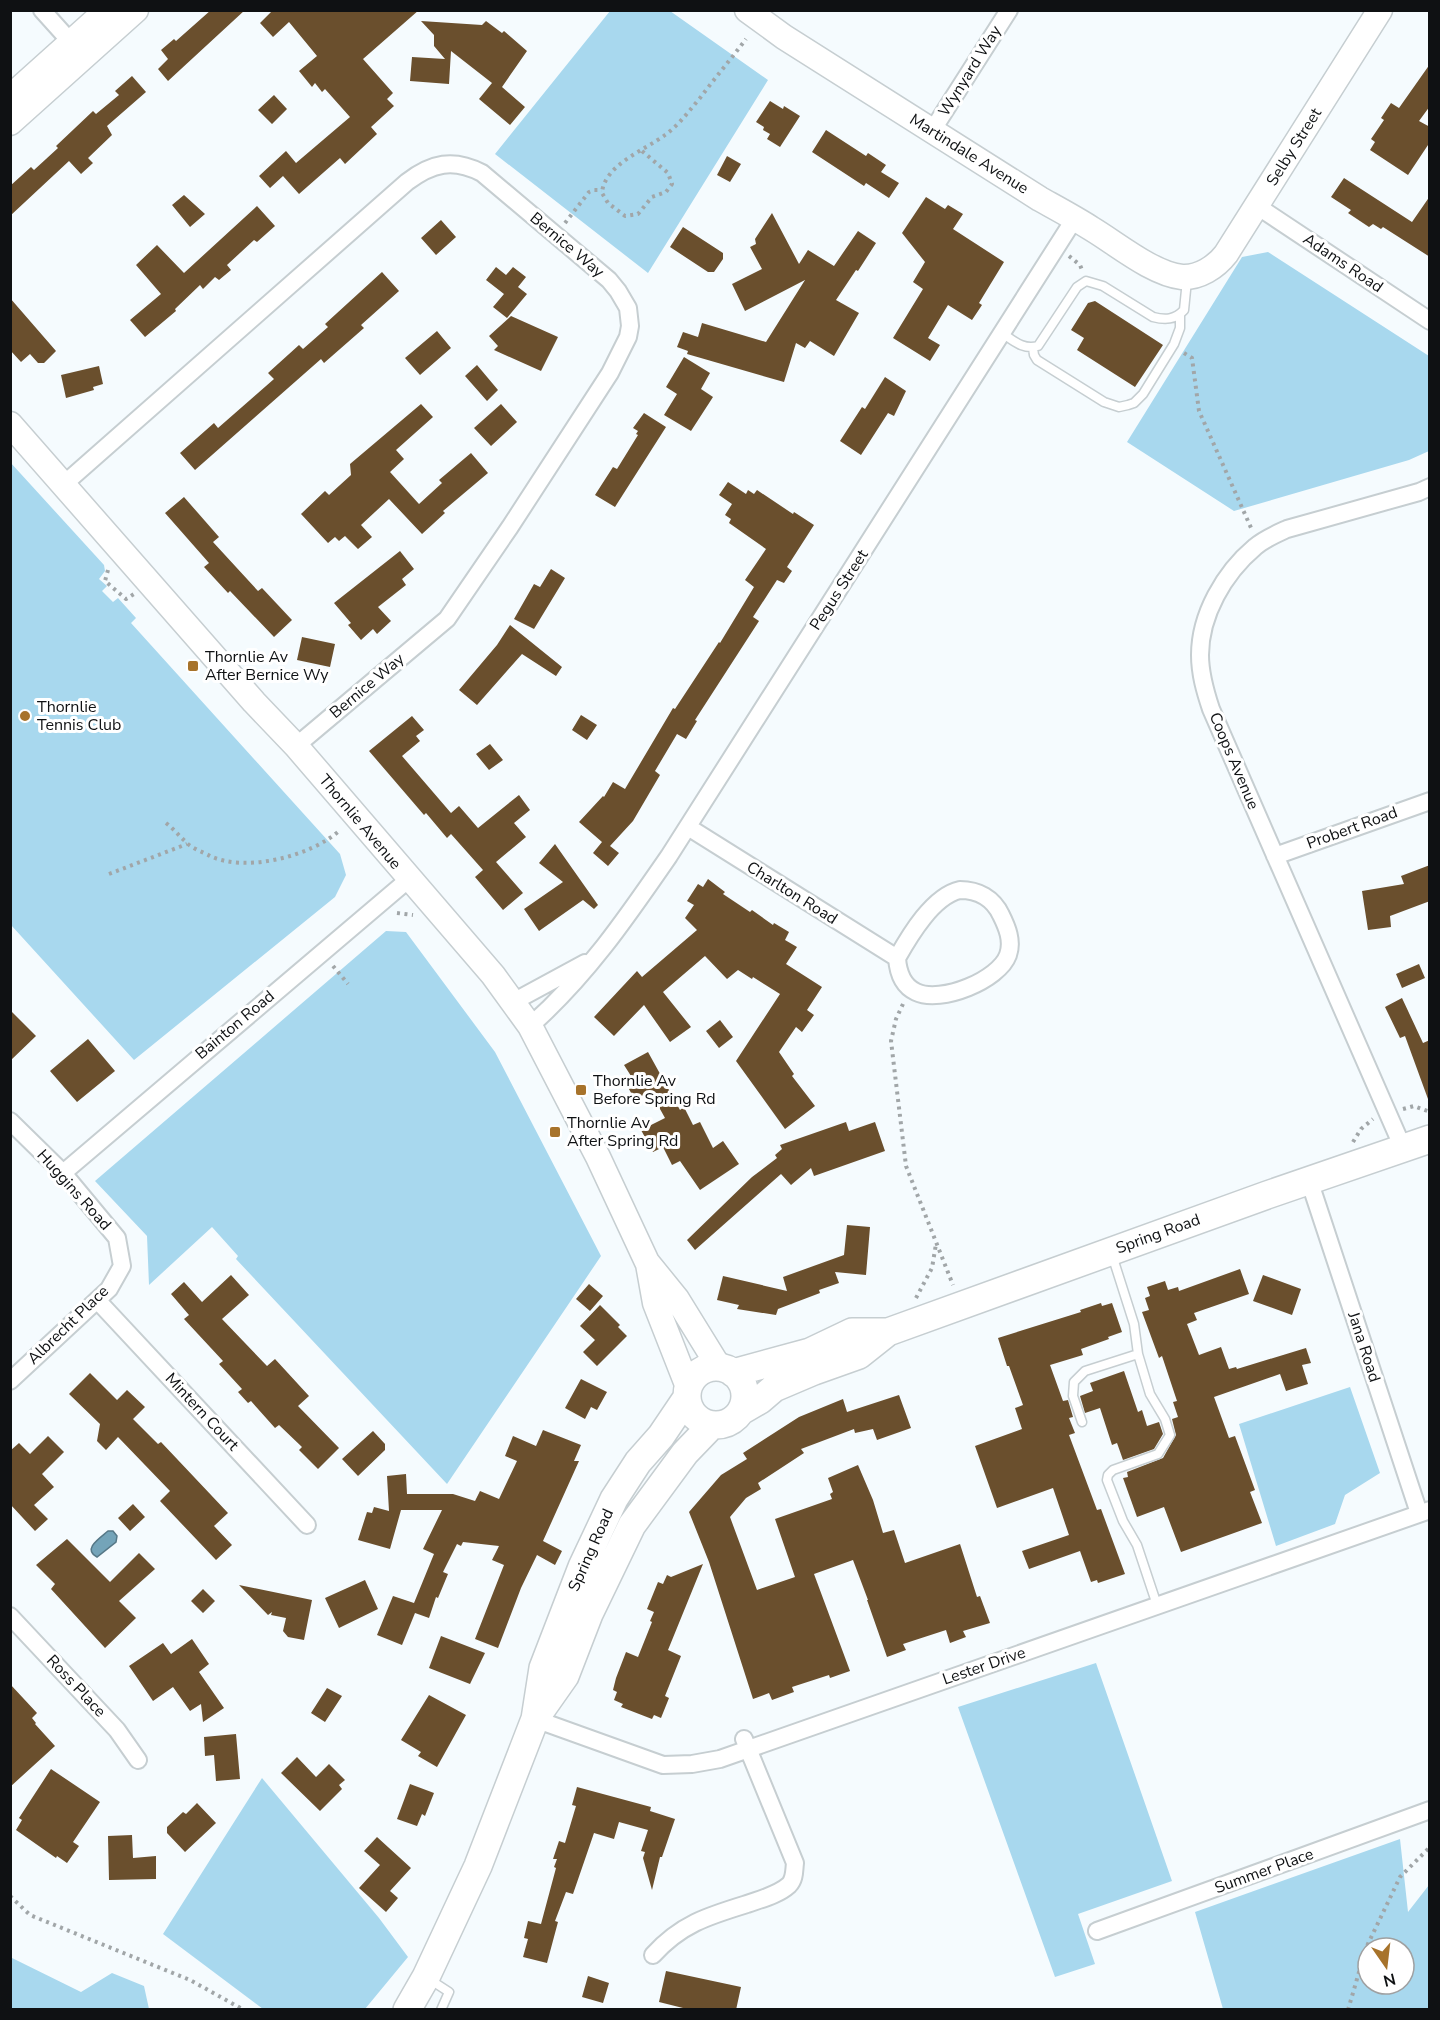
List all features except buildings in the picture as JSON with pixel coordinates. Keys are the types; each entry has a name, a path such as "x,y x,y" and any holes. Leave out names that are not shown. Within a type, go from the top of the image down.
{"main road":[{"path":"10,123 78,50 107,10"},
{"path":"10,97 136,10"},
{"name":"Martindale Avenue","path":"747,10 784,37 932,132 1157,269 1169,274 1193,276"},
{"name":"Selby Street","path":"1193,276 1222,259 1380,10"},
{"name":"Thornlie Avenue","path":"10,424 246,694 296,746 486,968 530,1026 598,1157 647,1262 655,1303 687,1393"},
{"name":"Spring Road","path":"535,1719 565,1676 589,1614 632,1526 685,1453 712,1425 729,1422 774,1388 814,1371 859,1356 888,1332 1309,1180 1430,1139"},
{"name":"Thornlie Avenue","path":"647,1262 677,1299 726,1370"},
{"name":"Spring Road","path":"406,2010 426,1977 478,1866 535,1719 543,1668 582,1568 614,1499 638,1462 661,1436 700,1371 709,1368 726,1370 810,1352 852,1332 888,1332"},
{"path":"726,1370 740,1379 745,1395 741,1411"},
{"path":"687,1393 689,1409 695,1417 712,1425"}],"street":[{"path":"42,10 78,50"},
{"name":"Wynyard Way","path":"932,132 1009,10"},
{"name":"Bernice Way","path":"63,485 407,182 431,167 446,164 460,165 482,173 609,280 625,301 629,316 628,337 621,354 496,547 447,619 296,746"},
{"name":"Adams Road","path":"1257,206 1430,321"},
{"name":"Pegus Street","path":"530,1026 550,1008 619,929 687,827 1075,218"},
{"name":"Coops Avenue","path":"1403,1148 1211,709 1205,690 1200,656 1204,625 1209,612 1233,570 1266,539 1287,529 1430,487"},
{"name":"Probert Road","path":"1275,856 1430,801"},
{"name":"Charlton Road","path":"687,827 897,958"},
{"name":"Bainton Road","path":"63,1173 409,879"},
{"path":"969,890 984,896 999,911 1007,928 1010,948 1008,956 997,970 981,982 939,995 922,994 910,988 903,981 897,958 936,904 953,891 969,890"},
{"name":"Pegus Street","path":"513,1002 596,957"},
{"name":"Huggins Road","path":"10,1122 63,1173 117,1238 122,1266"},
{"name":"Jana Road","path":"1309,1180 1424,1512"},
{"name":"Albrecht Place","path":"10,1381 109,1288 122,1266"},
{"name":"Mintern Court","path":"97,1300 306,1525"},
{"name":"Lester Drive","path":"535,1719 663,1765 692,1764 720,1759 746,1744 1424,1512"},
{"name":"Ross Place","path":"10,1616 117,1730 138,1760"},
{"path":"654,1955 668,1939 690,1924 771,1896 789,1884 794,1877 795,1863 746,1744"},
{"name":"Summer Place","path":"1097,1931 1430,1810"}],"lane":[{"path":"1002,333 1022,346 1034,348 1041,344 1077,287 1086,280 1103,286 1153,317 1168,319 1184,310 1193,276"},
{"path":"1034,348 1034,356 1037,360 1104,402 1119,407 1128,405 1134,403 1143,394 1170,352 1180,328 1180,314"},
{"path":"1111,1251 1134,1324 1138,1354 1150,1394 1165,1419 1170,1435 1158,1454 1113,1470 1107,1480 1123,1521 1137,1545 1157,1605"},
{"path":"1082,1422 1073,1396 1074,1382 1085,1371 1138,1354"},
{"path":"426,1977 449,1992 441,2010"}],"path":[{"path":"642,152 668,173 672,181 668,190 652,197 642,210 631,216 620,214 604,198 602,190 617,167 677,126 747,39"},
{"path":"561,229 589,192 602,190"},
{"path":"1069,255 1080,266"},
{"path":"1178,350 1192,357 1199,411 1252,532"},
{"path":"166,823 187,844 212,857 226,861 269,861 292,855 331,839 343,828"},
{"path":"109,874 187,844"},
{"path":"389,915 400,912 411,913 419,921"},
{"path":"330,963 348,984"},
{"path":"910,988 896,1019 891,1041 906,1166 953,1286"},
{"path":"916,1299 932,1268 936,1243"},
{"path":"1348,2010 1366,1948 1400,1877 1430,1847"},
{"path":"10,1896 30,1915 190,1980 244,2010"}],"shaded area":[{"path":"610,11 670,11 768,80 648,273 495,154"},
{"path":"1268,252 1429,356 1429,451 1409,460 1234,511 1127,442 1242,257"},
{"path":"10,462 104,565 105,571 99,579 107,586 102,591 113,602 118,598 136,618 131,623 340,854 346,875 335,897 134,1060 11,925"},
{"path":"386,931 406,932 495,1052 601,1256 447,1484 236,1259 238,1256 212,1227 149,1285 147,1236 95,1181"},
{"path":"1350,1387 1380,1473 1345,1495 1335,1524 1276,1546 1239,1424"},
{"path":"108,1531 113,1531 117,1536 116,1542 97,1557 91,1551 92,1547"},
{"path":"1096,1663 1172,1881 1078,1914 1095,1964 1055,1977 958,1707"},
{"path":"262,1778 379,1918 408,1957 365,2009 263,2009 163,1934"},
{"path":"1400,1839 1408,1912 1429,1885 1429,2009 1223,2009 1195,1912"},
{"path":"10,1957 81,1992 112,1973 144,1986 149,2009 11,2009"}],"place":[{"name":"Thornlie Av After Bernice Wy","path":"193,666"},
{"name":"Thornlie Tennis Club","path":"25,716"},
{"name":"Thornlie Av Before Spring Rd","path":"581,1090"},
{"name":"Thornlie Av After Spring Rd","path":"555,1132"}]}
